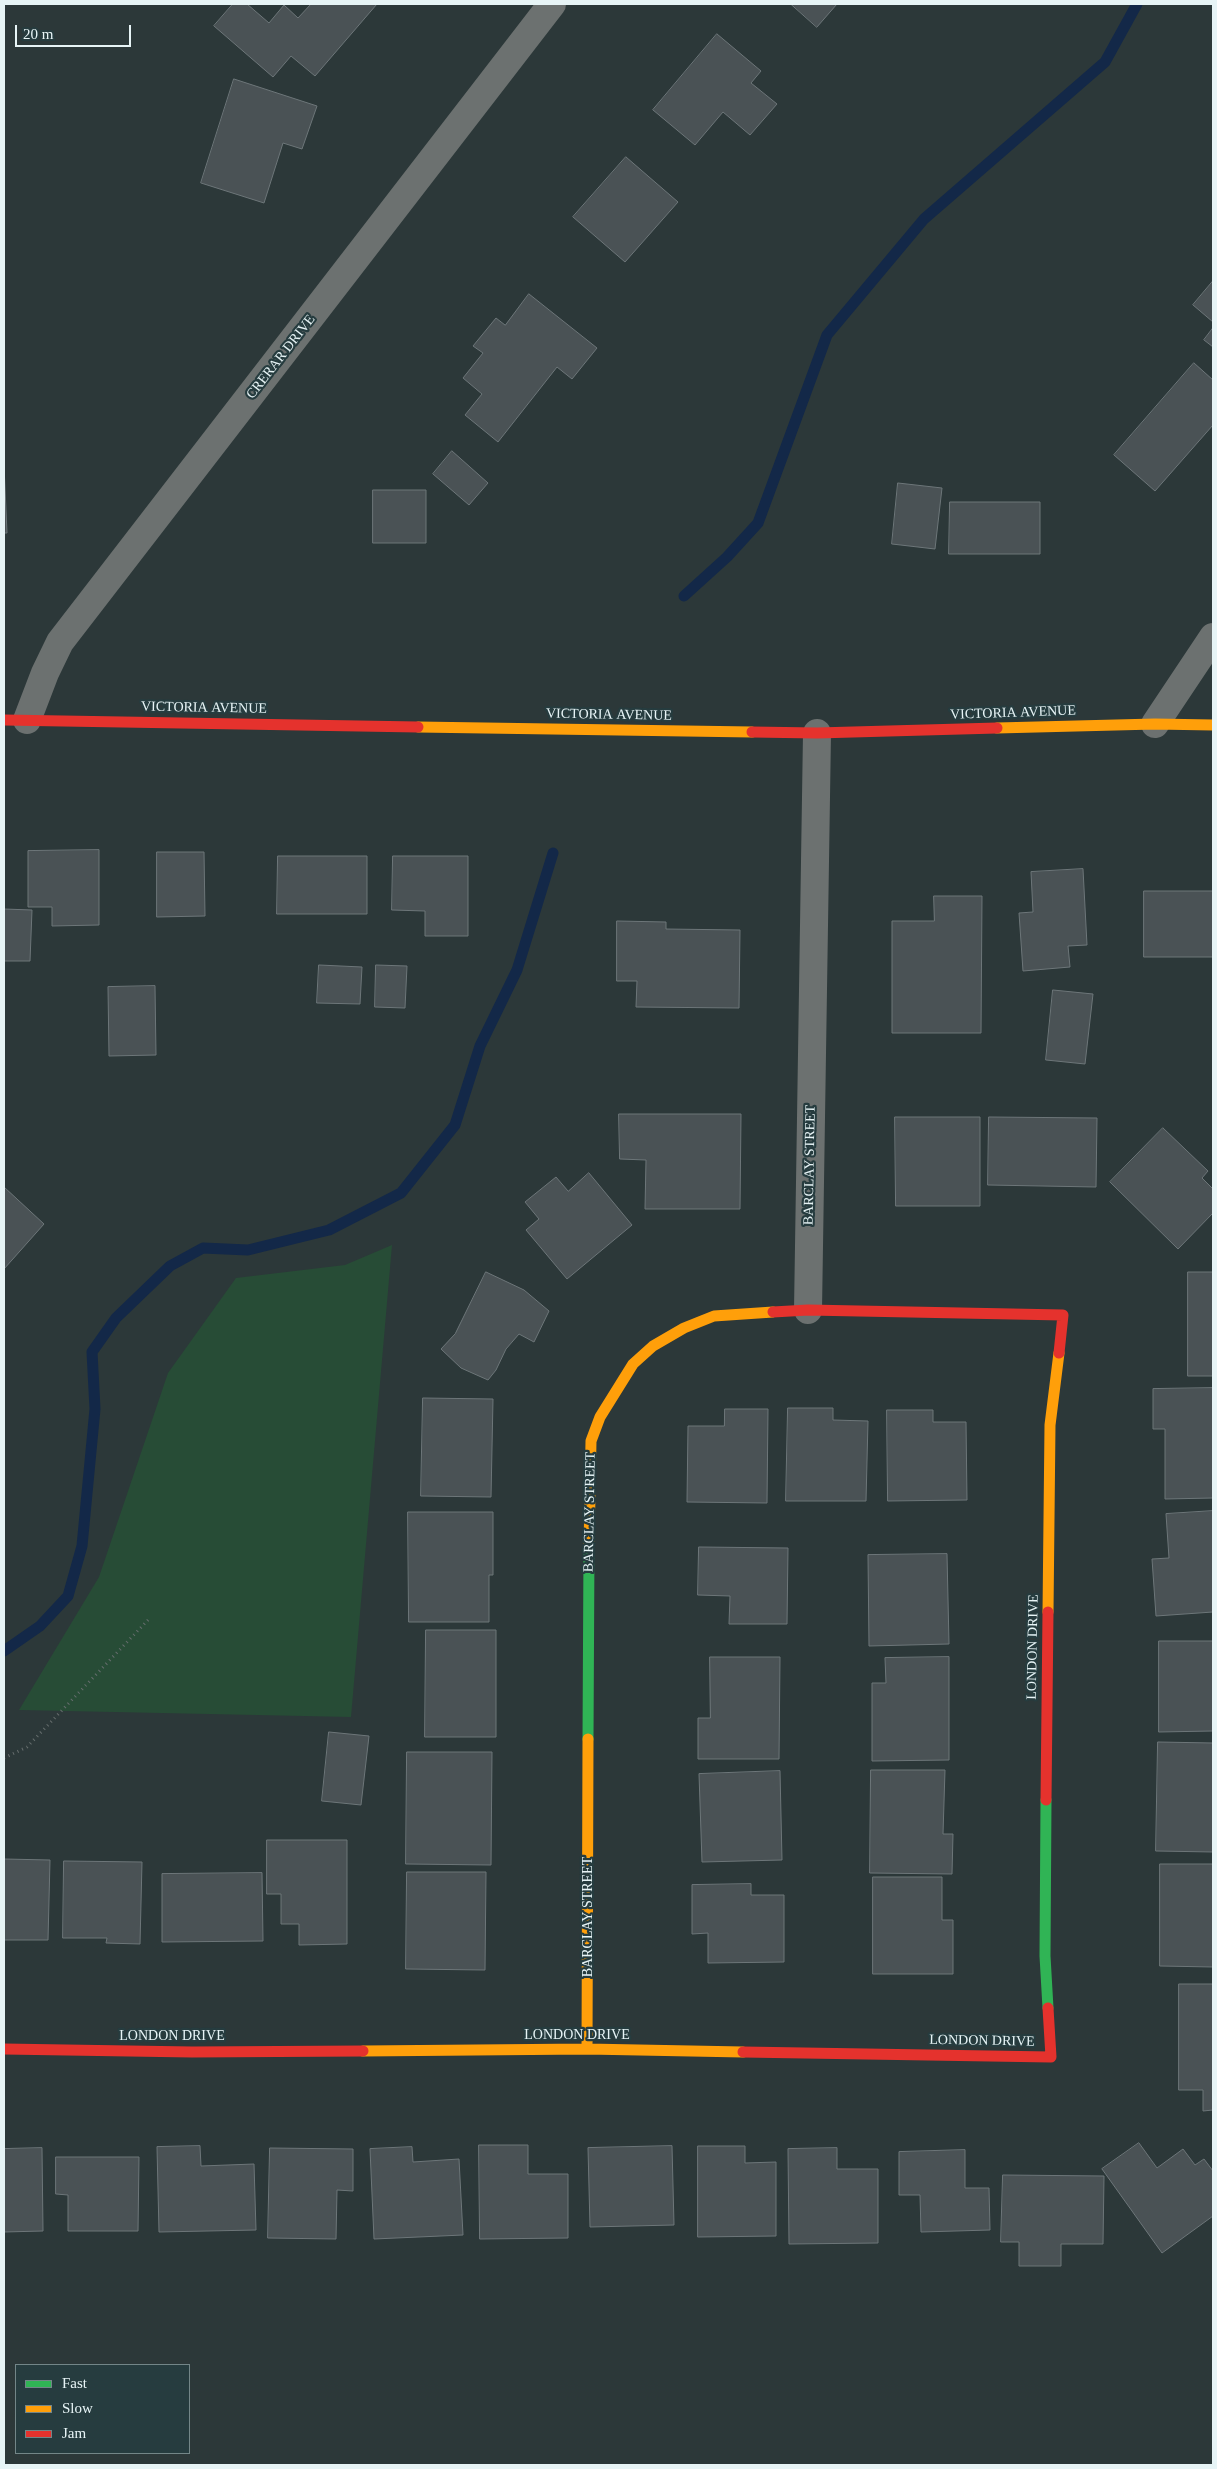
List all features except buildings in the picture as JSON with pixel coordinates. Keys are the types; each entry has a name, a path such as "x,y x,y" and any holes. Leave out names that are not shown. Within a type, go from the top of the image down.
{"street":[{"name":"CRERAR DRIVE","path":"16,720 45,673 60,642 552,4"},
{"path":"1155,724 1213,637"},
{"name":"VICTORIA AVENUE","path":"16,720 816,733 1155,724 1213,725"},
{"name":"BARCLAY STREET","path":"587,2049 588,1466 591,1441 600,1417 618,1385 633,1364 653,1346 684,1328 714,1316 808,1310 816,733"},
{"name":"LONDON DRIVE","path":"4,2049 202,2052 587,2049 1051,2057 1045,1956 1050,1425 1063,1315 808,1310"}],"path":[{"path":"4,1758 27,1747 149,1619"}],"green space":[{"path":"392,1245 351,1717 19,1710 99,1577 168,1373 236,1278 345,1265"}],"waterway":[{"path":"684,596 727,557 758,523 827,335 924,219 1105,62 1137,4"},
{"path":"4,1651 40,1626 68,1596 82,1546 95,1409 92,1352 116,1318 170,1266 203,1248 248,1250 329,1230 401,1193 455,1125 480,1046 517,970 553,853"}],"traffic: fast":[{"path":"588,1739 589,1548"},
{"path":"1046,1800 1045,1956 1048,2008"}],"traffic: slow":[{"path":"997,728 1155,724 1213,725"},
{"path":"418,727 752,732"},
{"path":"589,1548 591,1441 600,1417 633,1364 653,1346 684,1328 714,1316 773,1312"},
{"path":"1048,1612 1050,1425 1059,1353"},
{"path":"587,2049 588,1739"},
{"path":"363,2051 587,2049 743,2052"}],"traffic: jam":[{"path":"4,720 418,727"},
{"path":"752,732 817,733 997,728"},
{"path":"773,1312 808,1310 1063,1315 1059,1353"},
{"path":"1046,1800 1048,1612"},
{"path":"743,2052 1051,2057 1048,2008"},
{"path":"4,2049 192,2052 363,2051"}]}
